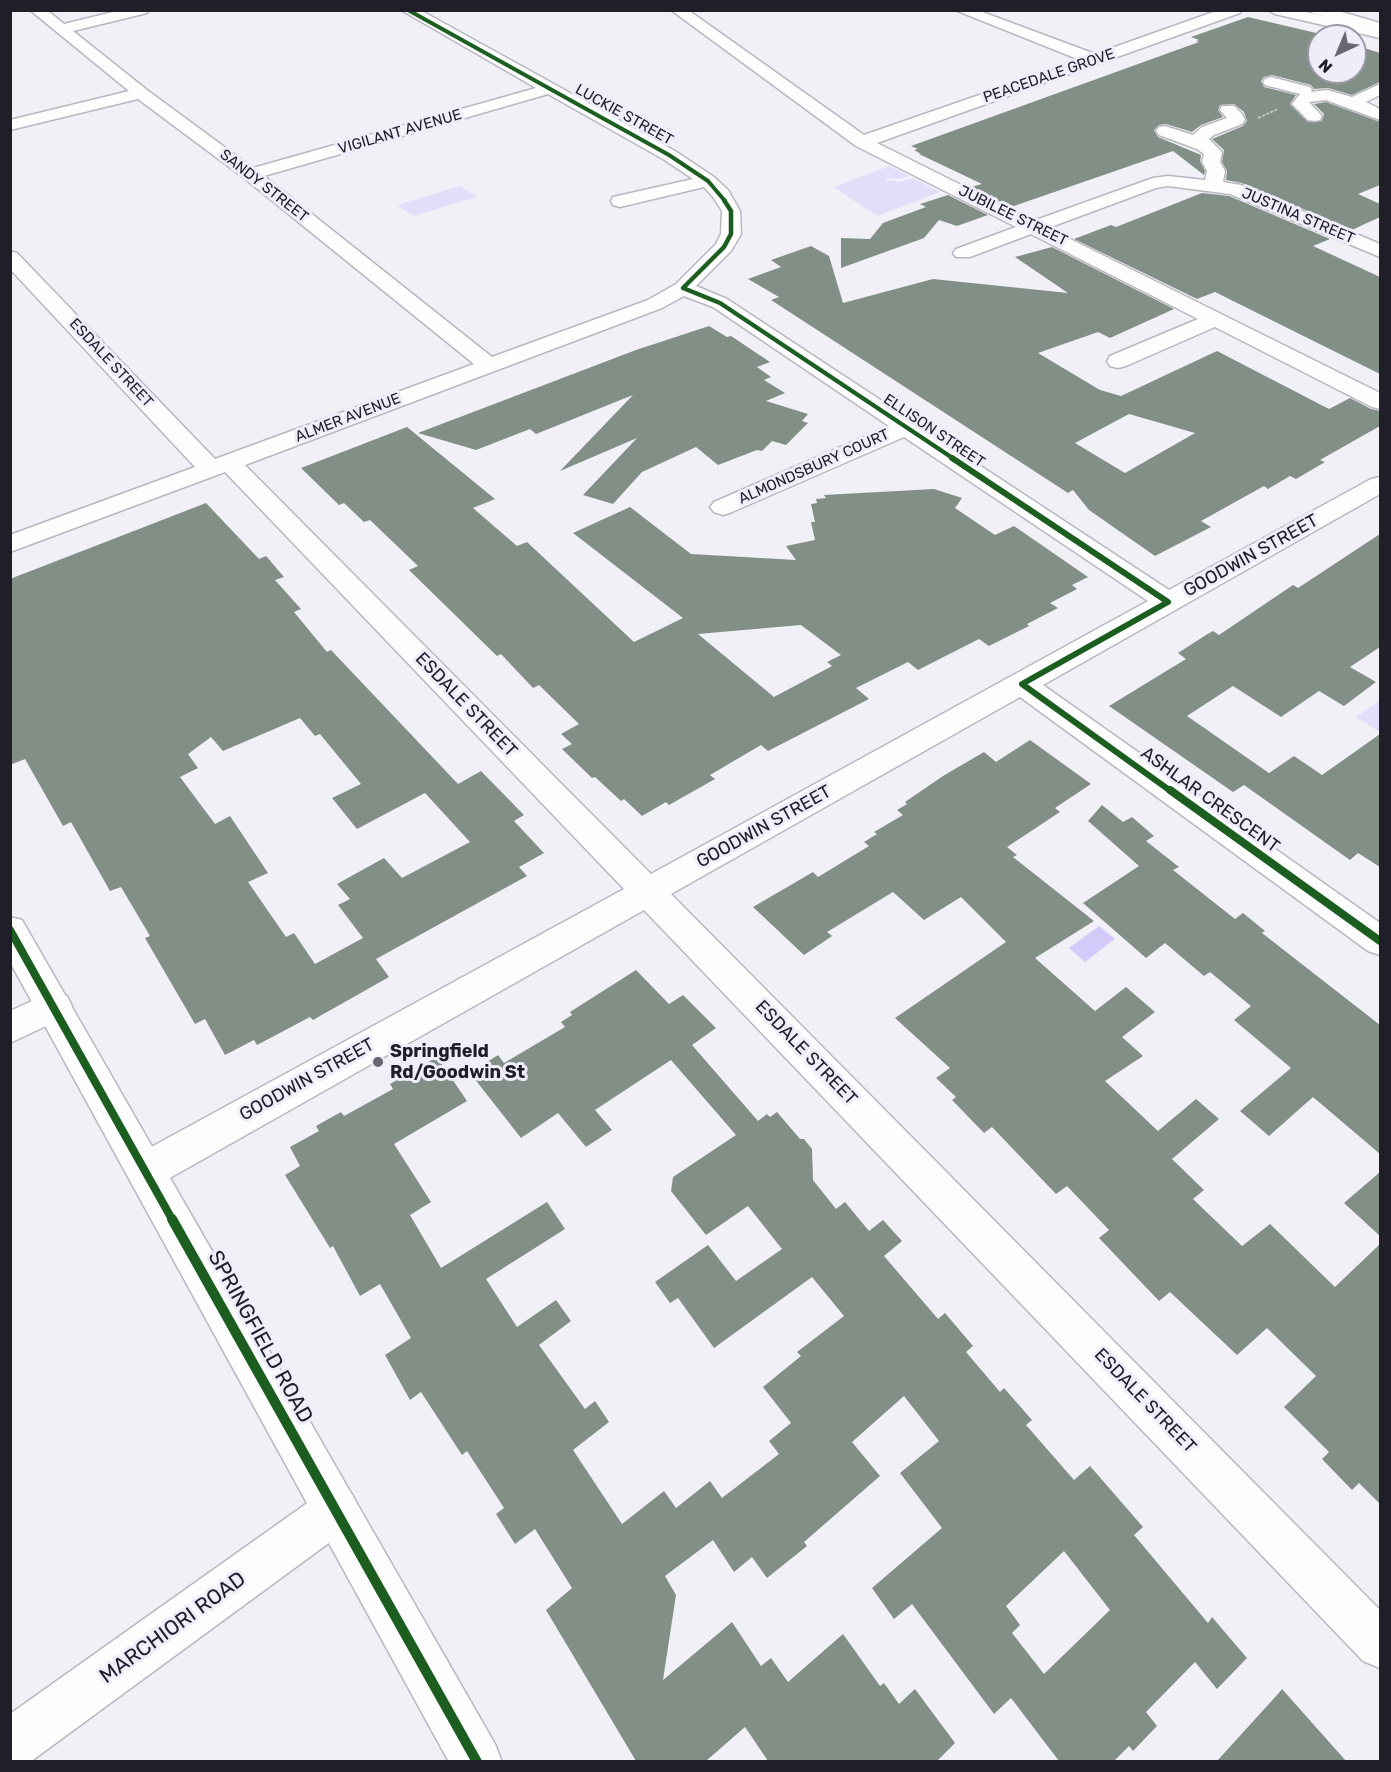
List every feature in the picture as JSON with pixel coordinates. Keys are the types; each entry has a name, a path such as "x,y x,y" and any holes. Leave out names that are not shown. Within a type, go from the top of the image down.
{"street":[{"name":"SANDY STREET","path":"37,10 141,93 250,174 489,365"},
{"path":"61,29 141,10"},
{"name":"LUCKIE STREET","path":"408,10 669,155 708,181 721,194 731,211 731,234 724,247 682,288"},
{"name":"JUBILEE STREET","path":"678,10 862,142 1034,226 1375,401"},
{"path":"962,10 1095,60"},
{"name":"PEACEDALE GROVE","path":"862,142 1235,10"},
{"path":"1275,10 1380,26"},
{"path":"1317,10 1380,26"},
{"path":"1360,10 1380,26"},
{"path":"1271,82 1306,101 1369,99"},
{"name":"VIGILANT AVENUE","path":"250,174 549,89"},
{"path":"10,124 141,93"},
{"path":"1165,131 1214,134 1239,121"},
{"path":"1204,132 1212,152 1219,160 1214,185"},
{"path":"620,201 708,181"},
{"name":"JUSTINA STREET","path":"963,253 1153,183 1168,181 1214,185 1255,196 1380,251"},
{"name":"ESDALE STREET","path":"10,257 648,892 1380,1644"},
{"name":"ALMER AVENUE","path":"10,544 656,304 682,288"},
{"name":"ELLISON STREET","path":"682,288 720,303 1168,602"},
{"path":"1118,361 1216,319"},
{"name":"ALMONDSBURY COURT","path":"723,507 905,428"},
{"name":"GOODWIN STREET","path":"147,1170 1380,484"},
{"name":"ASHLAR CRESCENT","path":"1022,684 1380,941"},
{"name":"SPRINGFIELD ROAD","path":"10,930 147,1170 477,1761"},
{"path":"10,1028 54,1006"},
{"name":"MARCHIORI ROAD","path":"10,1745 336,1510"}],"path":[{"path":"1239,121 1271,113 1288,103 1306,101"}],"shaded area":[{"path":"889,166 909,176 886,180 900,182 913,178 940,192 877,216 834,187"},
{"path":"460,186 477,197 413,216 397,205"},
{"path":"1380,700 1380,732 1356,717"},
{"path":"1099,926 1115,939 1085,962 1069,948"}],"building":[{"path":"1248,17 1307,31 1307,84 1272,75 1264,77 1261,81 1264,87 1296,95 1290,104 1308,122 1322,121 1324,114 1314,104 1326,102 1380,122 1380,185 1358,194 1380,204 1380,217 1352,230 1242,183 1226,180 1227,171 1222,162 1224,150 1212,139 1243,126 1247,121 1244,112 1234,104 1220,105 1218,110 1223,117 1201,125 1192,132 1166,124 1159,125 1154,130 1158,137 1201,155 1200,161 1205,171 1204,175 1173,151 1011,207 971,187 982,184 919,154 921,154 914,150 918,149 911,146 1199,42 1191,37"},
{"path":"1367,49 1380,53 1380,82 1352,95 1328,88 1314,89 1307,84 1367,84"},
{"path":"1202,193 1229,196 1330,239 1313,246 1380,277 1380,374 1215,292 1197,299 1074,239 1111,225 1116,227"},
{"path":"948,195 988,215 957,226 939,220 924,238 841,268 841,238 870,239 883,223 926,207 920,204"},
{"path":"811,246 829,256 843,303 933,279 1068,293 1015,257 1052,247 1174,309 1110,338 1098,332 1038,353 1100,390 1121,396 1217,351 1329,409 1350,398 1380,411 1380,426 1320,460 1325,462 1296,479 1290,476 1268,489 1264,486 1201,521 1211,527 1155,556 1089,510 1073,490 1068,493 771,300 779,297 748,279 781,267 771,260","holes":["1129,414 1195,433 1125,473 1075,443"]},
{"path":"709,326 727,337 731,336 770,362 757,367 771,377 764,380 785,393 766,401 808,414 802,421 808,423 786,445 772,441 762,451 757,450 718,465 696,447 642,472 613,504 583,495 637,438 560,471 633,395 536,434 530,429 476,450 418,433 636,350"},
{"path":"407,427 495,499 473,508 517,546 527,542 634,642 683,618 573,533 630,507 691,554 796,560 786,546 815,540 811,522 815,522 811,504 817,503 816,499 826,498 824,495 934,489 962,498 955,508 995,535 1014,526 1088,577 1072,585 1077,589 1050,603 1058,608 1027,624 1029,626 989,646 979,639 918,670 908,662 856,688 869,699 768,751 761,745 710,775 715,779 669,805 666,802 642,816 624,799 621,801 595,777 592,778 562,749 572,744 561,734 579,724 539,685 533,688 501,654 497,656 409,570 418,566 370,520 364,522 344,503 339,505 301,468","holes":["801,625 841,655 827,662 832,666 774,697 698,634"]},
{"path":"206,503 259,559 266,556 284,577 275,580 301,609 294,612 327,652 331,650 458,784 481,771 524,815 514,821 544,853 519,867 527,876 376,959 389,977 313,1020 310,1017 257,1045 254,1040 225,1055 205,1019 195,1024 145,938 150,936 121,887 110,891 71,822 63,826 25,759 10,765 10,579","holes":["300,718 315,736 320,734 361,784 332,798 357,829 425,793 470,842 402,878 384,858 337,884 350,899 338,905 363,938 315,964 294,933 286,937 248,882 268,873 230,816 215,824 180,777 198,768 188,754 211,737 223,751"]},
{"path":"1380,534 1380,647 1350,667 1376,682 1344,706 1319,691 1281,717 1233,686 1187,716 1269,773 1294,756 1322,775 1380,734 1380,867 1358,853 1350,860 1244,785 1233,792 1109,706 1186,659 1178,653 1206,635 1213,631 1219,635 1293,585 1298,588"},
{"path":"1030,740 1091,784 1055,808 1060,812 1007,847 1017,855 1013,857 1094,921 1035,958 1095,1011 1126,987 1155,1012 1122,1037 1143,1056 1105,1081 1158,1131 1196,1099 1219,1119 1172,1159 1204,1190 1193,1199 1242,1246 1270,1224 1335,1287 1380,1244 1380,1504 1359,1483 1352,1490 1322,1459 1329,1452 1284,1407 1316,1376 1267,1328 1237,1355 1170,1292 1159,1301 1099,1238 1109,1230 1067,1186 1056,1194 992,1127 984,1133 952,1100 956,1097 936,1078 950,1068 895,1018 1006,942 961,897 924,920 893,892 827,932 832,936 804,955 753,907 813,872 818,877 869,846 864,842 877,834 874,832 903,815 897,810 907,804 905,802 943,776 984,752 996,762"},
{"path":"1102,805 1123,822 1132,817 1154,836 1146,841 1179,867 1173,870 1235,919 1243,913 1265,931 1262,933 1380,1025 1380,1154 1313,1097 1269,1136 1240,1111 1291,1068 1234,1020 1251,1006 1210,972 1204,976 1165,943 1146,958 1083,903 1139,866 1088,821"},
{"path":"636,970 669,1004 683,995 716,1028 692,1045 758,1121 767,1114 770,1117 777,1112 800,1139 804,1139 812,1149 813,1180 836,1209 845,1202 869,1231 883,1220 902,1241 884,1256 938,1319 945,1313 973,1346 966,1352 1000,1392 1004,1388 1032,1420 1026,1425 1074,1480 1090,1466 1143,1527 1134,1535 1208,1623 1212,1617 1247,1658 1217,1689 1195,1662 1146,1712 1157,1726 1133,1751 1129,1746 1114,1761 1059,1761 1011,1698 994,1714 912,1604 894,1619 872,1588 942,1528 900,1473 939,1441 904,1396 852,1442 880,1476 804,1542 807,1546 767,1578 752,1557 734,1572 713,1540 665,1576 676,1595 663,1680 732,1622 761,1666 771,1658 788,1682 843,1634 880,1686 884,1683 899,1704 915,1689 955,1743 937,1761 768,1761 745,1727 706,1761 636,1761 546,1610 572,1588 535,1529 515,1544 496,1514 504,1508 467,1451 462,1455 421,1392 410,1400 385,1355 411,1338 380,1284 360,1296 333,1246 330,1248 285,1175 300,1166 290,1147 319,1131 316,1126 341,1112 344,1116 393,1089 390,1084 437,1057 467,1101 394,1144 431,1202 410,1215 441,1268 547,1202 565,1229 486,1279 517,1327 556,1300 571,1321 539,1345 585,1409 595,1401 609,1422 573,1450 622,1524 664,1491 676,1508 710,1481 722,1498 779,1454 769,1441 791,1423 763,1387 801,1356 797,1352 844,1316 812,1277 714,1348 678,1298 670,1303 655,1282 708,1245 736,1281 782,1249 748,1206 706,1235 671,1191 673,1177 736,1135 671,1060 595,1110 612,1130 586,1147 558,1113 521,1138 470,1073 498,1055 504,1063 565,1027 561,1022 572,1015 570,1012","holes":["1064,1551 1110,1610 1044,1674 1012,1633 1020,1625 1006,1606"]},
{"path":"1380,1172 1380,1236 1344,1203"},
{"path":"1282,1689 1346,1761 1217,1761 1277,1695"}],"cycle path":[{"path":"408,10 669,155 708,181 721,194 731,211 731,234 724,247 683,288 720,303 1168,602 1022,684 1380,941"},
{"path":"10,930 477,1762"}],"place":[{"name":"Springfield Rd/Goodwin St","path":"378,1062"}]}
